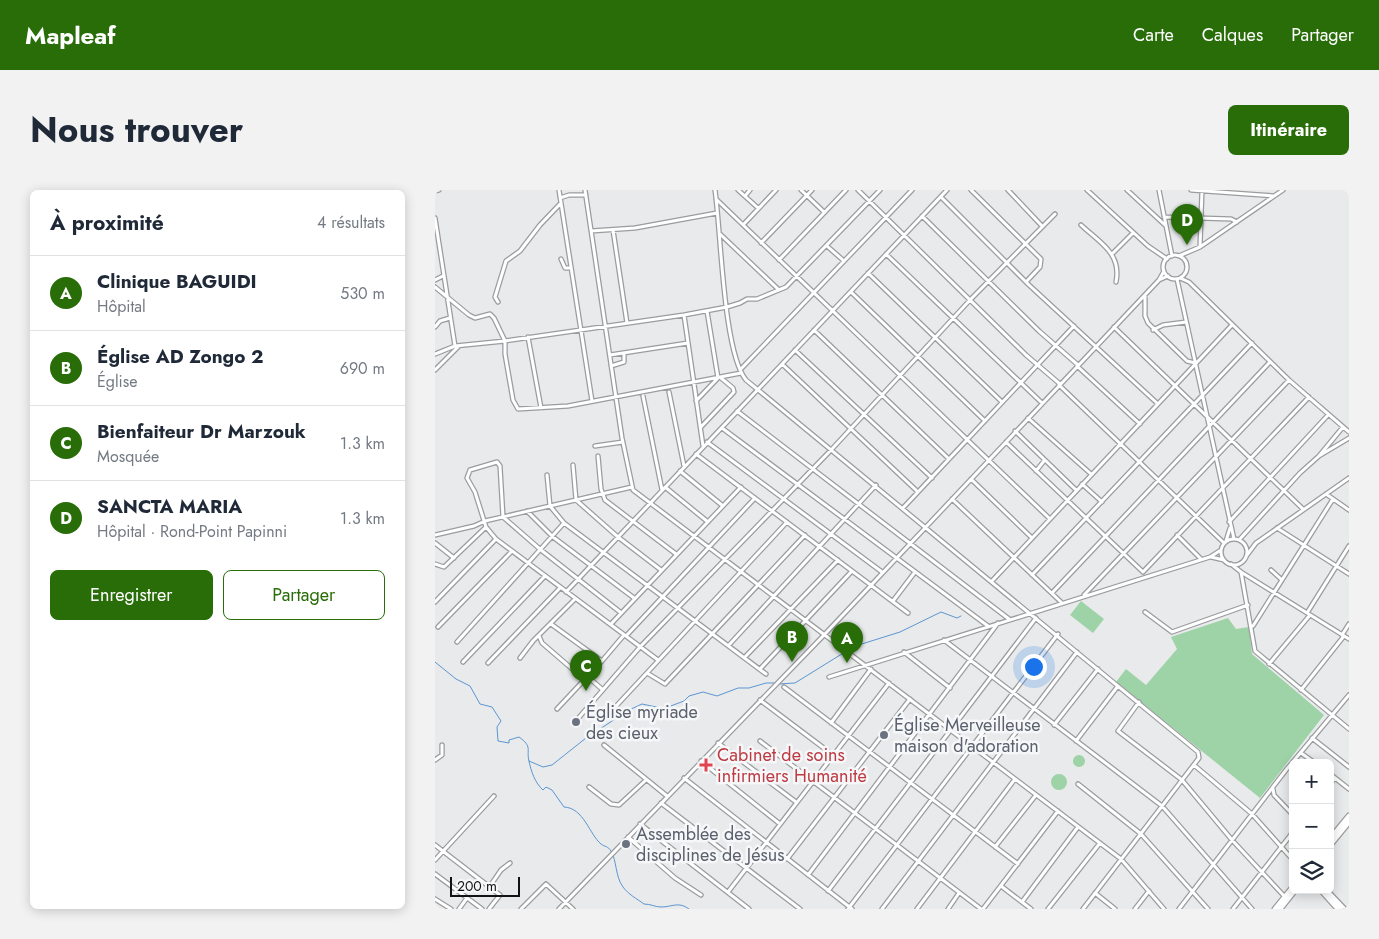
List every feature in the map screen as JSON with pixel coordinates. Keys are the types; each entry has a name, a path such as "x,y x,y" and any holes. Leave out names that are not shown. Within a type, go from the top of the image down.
{"main road":[{"path":"1334,834 1349,816"},
{"path":"1334,840 1349,822"},
{"path":"1275,909 1289,892"},
{"path":"1280,909 1292,894"},
{"path":"1324,894 1339,909"},
{"path":"1325,894 1344,909"}],"street":[{"path":"435,191 439,190"},
{"path":"559,190 592,401"},
{"path":"585,190 623,442 632,487 650,503 806,619 1121,859 1164,909"},
{"path":"715,190 727,307 735,356 741,372 757,390 1058,634 1077,652 1198,752 1199,758 1194,765 1083,909"},
{"path":"738,190 758,208"},
{"path":"745,196 750,190"},
{"path":"743,225 775,190"},
{"path":"801,190 824,212"},
{"path":"761,243 812,190"},
{"path":"779,260 846,190"},
{"path":"858,190 1177,499 1225,542"},
{"path":"435,354 457,346 505,341 684,315 740,304 747,299 757,299 784,288 797,277 880,190"},
{"path":"435,287 475,318 492,315 505,341 505,354 515,405 519,409 592,401 719,378 741,372 813,293 912,190"},
{"path":"566,592 947,190"},
{"path":"971,190 1024,244 1039,256 1042,262 1039,270 1026,282"},
{"path":"1008,190 1042,226"},
{"path":"1087,190 1133,233 1167,259"},
{"path":"1127,190 1166,227"},
{"path":"1159,190 1172,256"},
{"path":"1191,190 1274,196"},
{"path":"1199,247 1201,190"},
{"path":"559,909 683,778 825,634 1159,280 1167,259 1172,256 1187,254 1199,247 1283,190"},
{"path":"560,198 569,195 586,195"},
{"path":"941,197 1006,263 1157,404"},
{"path":"716,199 1049,518"},
{"path":"499,302 495,297 506,261 520,251 539,225 561,203"},
{"path":"591,231 613,230 717,213"},
{"path":"575,722 640,646 832,449 987,282 1055,214"},
{"path":"922,216 957,249 987,282 1140,424"},
{"path":"1165,217 1231,219 1237,222"},
{"path":"435,218 450,318 457,346"},
{"path":"1081,225 1112,254 1118,268 1116,282"},
{"path":"613,230 627,323"},
{"path":"1112,254 1133,233"},
{"path":"720,234 778,289"},
{"path":"827,246 844,261"},
{"path":"886,254 1042,403"},
{"path":"1185,261 1187,254"},
{"path":"1178,278 1185,273 1187,267 1185,261 1179,256"},
{"path":"561,259 565,268 571,268"},
{"path":"1164,271 1167,276"},
{"path":"868,273 1002,402"},
{"path":"1185,273 1189,282 1270,362 1349,432"},
{"path":"435,280 444,275"},
{"path":"1159,280 1167,276 1189,282"},
{"path":"1178,278 1230,528 1237,539 1246,546 1247,555"},
{"path":"851,292 985,421"},
{"path":"1145,294 1146,319 1153,330 1187,361 1195,364"},
{"path":"700,428 734,392 733,388 719,378 707,311"},
{"path":"684,315 703,446"},
{"path":"435,327 440,321 450,318"},
{"path":"1153,330 1163,325 1186,322"},
{"path":"992,581 1031,537 1232,325"},
{"path":"903,508 1074,326"},
{"path":"1114,327 1194,404 1206,413 1303,509"},
{"path":"814,330 949,459"},
{"path":"527,337 541,408"},
{"path":"610,356 688,343"},
{"path":"1032,575 1252,344"},
{"path":"435,370 457,346"},
{"path":"795,350 931,478"},
{"path":"611,366 624,362 624,353"},
{"path":"1052,593 1270,362"},
{"path":"782,364 918,492"},
{"path":"696,401 719,378"},
{"path":"1083,596 1216,460 1232,440 1289,380"},
{"path":"669,392 684,467"},
{"path":"643,396 663,489 708,522"},
{"path":"1143,572 1309,397"},
{"path":"737,411 1009,619"},
{"path":"1229,522 1269,476 1328,415"},
{"path":"1028,418 1091,474"},
{"path":"1225,542 1237,539 1283,490 1319,456 1343,427"},
{"path":"722,428 988,626"},
{"path":"1015,431 1076,490"},
{"path":"1319,456 1349,438"},
{"path":"595,446 623,442"},
{"path":"707,442 882,572"},
{"path":"1006,442 1147,576"},
{"path":"696,454 908,613"},
{"path":"597,456 601,489 605,500 676,554"},
{"path":"1036,471 1044,461"},
{"path":"620,612 577,580 503,517 500,466 497,462 477,466 467,473 467,478 475,492 486,527 496,539 658,660"},
{"path":"573,465 576,500 618,537 661,570"},
{"path":"680,471 723,506"},
{"path":"547,475 550,506 564,523 694,622 729,645 767,674"},
{"path":"1231,564 1239,564 1256,543 1349,478"},
{"path":"971,479 1031,537"},
{"path":"1081,484 1102,502"},
{"path":"729,645 846,520 876,485"},
{"path":"435,535 474,526 485,521 632,487"},
{"path":"611,624 620,612 741,487"},
{"path":"1326,494 1349,510"},
{"path":"557,709 755,498"},
{"path":"952,499 1062,603"},
{"path":"1252,627 1333,499"},
{"path":"527,511 553,537 634,598"},
{"path":"606,717 787,522"},
{"path":"457,642 564,523"},
{"path":"435,564 443,568 486,527"},
{"path":"829,677 998,622 1210,557 1221,550 1230,528"},
{"path":"1277,528 1349,574"},
{"path":"647,673 665,684 805,535"},
{"path":"1177,535 1201,559"},
{"path":"435,602 496,539"},
{"path":"1246,546 1256,543"},
{"path":"435,544 454,558"},
{"path":"1269,664 1308,614 1349,546"},
{"path":"1221,550 1224,560"},
{"path":"438,627 512,551"},
{"path":"1210,557 1224,560 1231,564 1240,572 1349,640"},
{"path":"745,657 838,560"},
{"path":"1239,564 1255,651 1349,729"},
{"path":"1271,570 1282,580"},
{"path":"760,669 852,571"},
{"path":"893,601 915,572"},
{"path":"463,662 545,576"},
{"path":"488,663 560,588"},
{"path":"521,658 539,635 575,598"},
{"path":"1145,612 1172,632 1248,605"},
{"path":"828,891 1036,618"},
{"path":"808,875 931,714 998,622"},
{"path":"551,624 602,661"},
{"path":"1301,690 1343,636 1349,624"},
{"path":"683,778 850,908 1058,634"},
{"path":"539,635 542,643 603,690"},
{"path":"943,640 1162,806 1252,909"},
{"path":"904,652 950,688"},
{"path":"882,909 1077,652"},
{"path":"831,723 871,669"},
{"path":"1054,725 1098,669"},
{"path":"728,892 889,683"},
{"path":"1076,741 1119,686"},
{"path":"784,687 1017,864"},
{"path":"1179,909 1312,738 1349,695"},
{"path":"787,859 910,699"},
{"path":"760,700 833,756"},
{"path":"1139,702 1118,731 1182,780 1232,840 1285,897"},
{"path":"1312,738 1349,767"},
{"path":"760,741 982,909 1058,811"},
{"path":"718,743 796,802"},
{"path":"435,760 442,755 442,745"},
{"path":"604,745 667,796"},
{"path":"1301,753 1309,759"},
{"path":"701,761 780,824"},
{"path":"1194,765 1252,814 1289,856"},
{"path":"1335,778 1349,789"},
{"path":"917,909 1015,779"},
{"path":"589,787 615,806 623,803 646,780"},
{"path":"1078,784 1141,834 1208,909"},
{"path":"1273,788 1274,795 1289,811"},
{"path":"995,847 1036,795"},
{"path":"435,860 494,796"},
{"path":"661,803 800,909"},
{"path":"640,824 749,909"},
{"path":"1022,902 1079,827"},
{"path":"1233,909 1289,837"},
{"path":"627,838 675,878 701,895"},
{"path":"1048,909 1099,843"},
{"path":"435,845 490,886 500,896 489,909"},
{"path":"490,886 510,863"},
{"path":"435,874 482,909"},
{"path":"521,909 545,884 573,909"},
{"path":"1001,886 1031,909"},
{"path":"1135,909 1149,892"},
{"path":"948,909 959,893"},
{"path":"1095,894 1115,909"},
{"path":"459,909 467,898"},
{"path":"435,899 451,909"}],"green space":[{"path":"1081,601 1104,619 1093,633 1070,615"},
{"path":"1228,618 1236,629 1249,627 1252,654 1324,715 1260,798 1116,682 1126,669 1146,685 1177,649 1171,637"},
{"path":"1077,755 1081,755 1085,761 1081,767 1077,767 1073,763 1073,759"},
{"path":"1056,774 1062,774 1067,779 1065,788 1056,790 1051,785 1051,779"}],"waterway":[{"path":"849,648 900,632 941,612 957,618 961,616"},
{"path":"779,684 795,683 845,652"},
{"path":"435,662 456,679 470,686 480,704 492,707 501,721 497,727 498,741 509,743 509,740 519,737 526,743 531,769 538,784 543,790 546,787 552,790 564,807 571,808 577,812 597,840 610,849 620,883 627,892 644,904 661,907 682,905 689,909"},
{"path":"529,761 543,767 552,765 586,738 629,710 642,704 661,708 668,707 684,701 689,696 703,692 717,696 738,688 775,683"}],"place":[{"name":"SANCTA MARIA","path":"1187,245"},
{"name":"Église AD Zongo 2","path":"792,662"},
{"name":"Clinique BAGUIDI","path":"847,663"},
{"name":"Bienfaiteur Dr Marzouk","path":"586,691"},
{"name":"Église myriade des cieux","path":"576,722"},
{"name":"Église Merveilleuse maison d'adoration","path":"884,735"},
{"name":"Cabinet de soins infirmiers Humanité","path":"706,765"},
{"name":"Assemblée des disciplines de Jésus","path":"626,844"}]}
